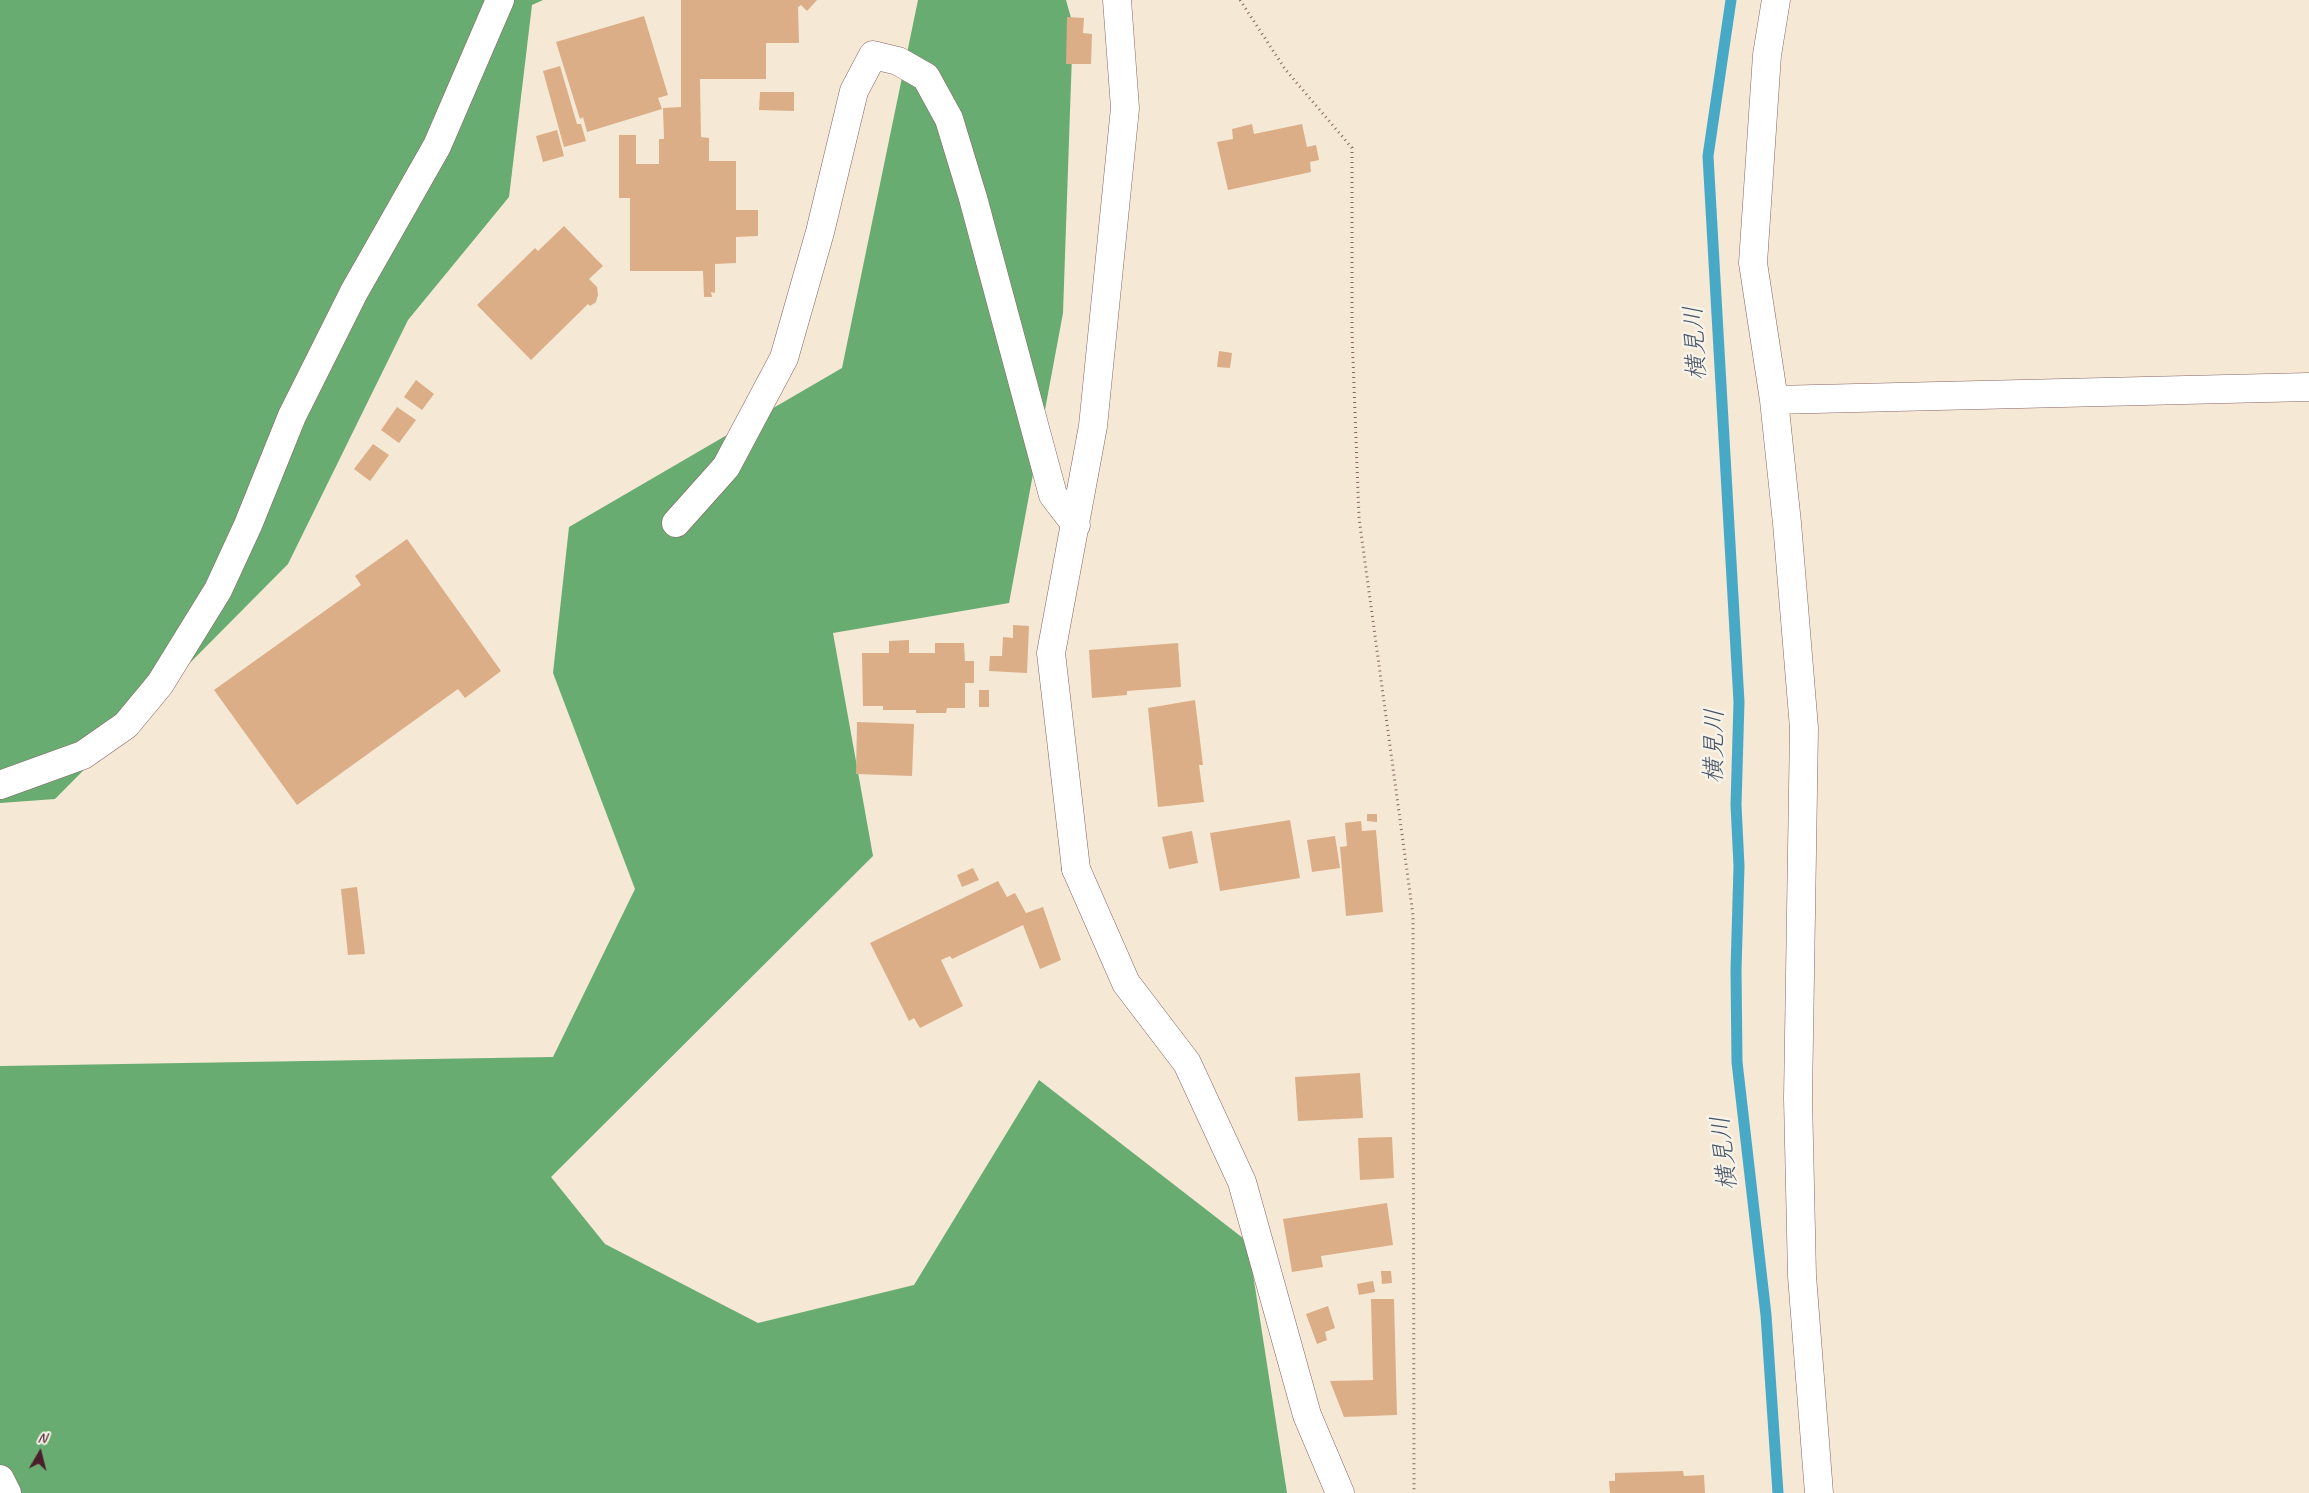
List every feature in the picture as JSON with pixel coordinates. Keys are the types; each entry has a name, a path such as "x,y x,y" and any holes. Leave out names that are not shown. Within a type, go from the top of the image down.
{"street":[{"path":"0,785 83,755 126,725 160,684 218,590 248,525 292,416 354,292 437,146 500,0"},
{"path":"1117,0 1125,108 1093,426 1051,653 1076,869 1126,982 1187,1063 1242,1182 1307,1416 1340,1493"},
{"path":"1776,0 1768,55 1752,263 1774,400 1787,523 1804,728 1798,1108 1802,1276 1818,1493"},
{"path":"676,523 726,467 784,358 820,232 854,91 874,55 898,61 926,77 949,119 1053,495 1076,525"},
{"path":"1774,400 2309,387"},
{"path":"0,1479 7,1493"}],"path":[{"path":"1240,0 1285,69 1352,148 1352,333 1359,518 1413,915 1414,1493"}],"green space":[{"path":"0,0 543,0 532,5 509,197 408,320 288,564 55,799 0,803"},
{"path":"918,0 1066,0 1073,25 1063,313 1009,603 833,633 873,856 551,1177 605,1244 758,1323 914,1285 1039,1080 1248,1242 1287,1493 0,1493 0,1066 553,1057 635,889 553,673 569,527 842,368"}],"building":[{"path":"681,0 817,0 807,11 801,5 798,7 799,43 766,43 766,79 700,79 701,137 709,138 709,161 736,161 736,210 758,210 758,236 736,237 736,263 715,264 715,293 711,292 712,297 704,297 703,271 630,271 630,198 619,198 619,135 636,135 636,164 659,164 659,139 664,139 663,108 681,107"},
{"path":"644,16 668,95 658,98 662,109 587,132 583,117 580,119 556,42"},
{"path":"1067,17 1084,18 1083,33 1092,34 1091,64 1066,64"},
{"path":"560,66 577,124 581,124 586,141 564,147 543,71"},
{"path":"760,92 794,92 794,111 759,110"},
{"path":"1252,124 1254,134 1302,124 1307,147 1316,145 1319,160 1310,162 1311,172 1228,190 1217,142 1233,139 1232,129"},
{"path":"557,130 564,156 543,162 536,136"},
{"path":"564,226 603,266 589,279 597,287 598,295 596,302 590,306 588,304 531,360 477,305 535,248 538,251"},
{"path":"1219,351 1232,353 1230,368 1217,367"},
{"path":"416,380 434,394 422,410 404,397"},
{"path":"397,407 416,420 399,443 381,430"},
{"path":"373,444 389,455 370,481 354,469"},
{"path":"407,539 501,671 465,698 458,689 297,805 214,690 361,585 355,576"},
{"path":"1013,625 1029,626 1027,673 989,671 990,656 1002,656 1003,637 1013,638"},
{"path":"909,640 909,653 935,653 935,643 964,643 965,661 974,661 974,683 965,683 965,708 947,708 946,713 916,713 916,710 883,710 883,706 863,706 862,653 889,653 889,641"},
{"path":"1178,643 1181,687 1127,691 1127,695 1092,698 1089,650"},
{"path":"979,690 989,690 989,707 979,707"},
{"path":"1195,700 1203,765 1199,765 1204,802 1158,807 1148,708"},
{"path":"857,722 914,724 912,776 856,774"},
{"path":"1367,814 1377,814 1377,822 1367,821"},
{"path":"1290,820 1300,878 1220,891 1210,833"},
{"path":"1361,821 1362,831 1376,830 1383,912 1346,916 1340,847 1347,846 1345,823"},
{"path":"1192,831 1198,863 1169,869 1162,837"},
{"path":"1335,836 1340,868 1312,872 1307,840"},
{"path":"973,868 979,880 962,887 957,875"},
{"path":"998,881 1007,897 1015,893 1026,913 1043,907 1061,960 1040,969 1023,925 952,959 950,956 941,960 963,1006 920,1028 914,1018 909,1021 870,943"},
{"path":"357,887 365,954 348,955 341,889"},
{"path":"1360,1073 1363,1118 1298,1121 1295,1077"},
{"path":"1392,1137 1394,1178 1360,1180 1358,1138"},
{"path":"1387,1203 1393,1245 1321,1256 1323,1267 1292,1272 1283,1219"},
{"path":"1381,1271 1391,1271 1392,1283 1382,1284"},
{"path":"1373,1281 1375,1292 1359,1295 1357,1284"},
{"path":"1371,1299 1394,1299 1397,1415 1344,1417 1330,1381 1373,1380"},
{"path":"1328,1306 1335,1328 1325,1332 1327,1340 1317,1344 1306,1314"},
{"path":"1683,1471 1684,1476 1704,1475 1705,1493 1610,1493 1609,1481 1615,1481 1615,1473"}],"waterway":[{"name":"横見川","path":"1731,0 1708,156 1739,702 1736,805 1739,866 1736,970 1737,1062 1766,1315 1778,1493"}]}
